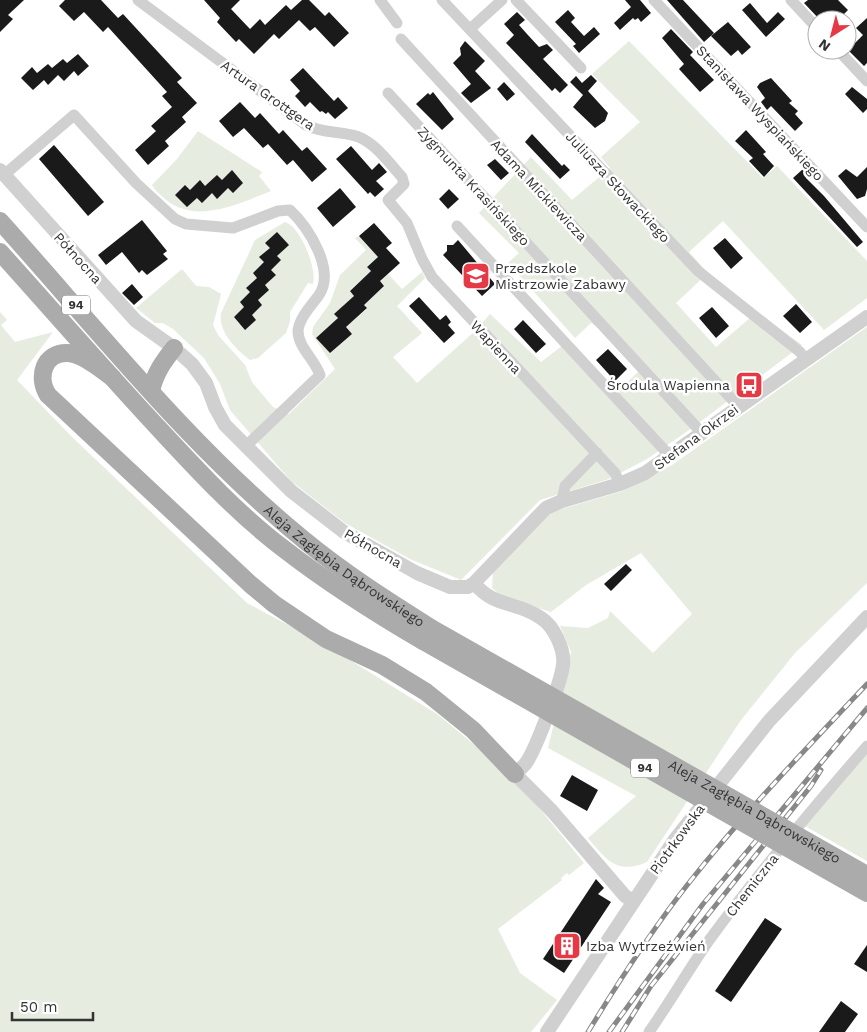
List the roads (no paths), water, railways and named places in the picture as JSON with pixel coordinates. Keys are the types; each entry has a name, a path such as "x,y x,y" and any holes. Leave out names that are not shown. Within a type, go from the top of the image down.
{"main road":[{"name":"Aleja Zagłębia Dąbrowskiego","path":"0,220 151,391 215,460 304,540 336,565 427,634 867,893"},
{"name":"Aleja Zagłębia Dąbrowskiego","path":"0,252 205,477 258,527 321,576 867,875"},
{"path":"151,391 154,376 160,365 174,348"},
{"path":"112,377 81,357 68,353 52,357 43,368 42,378 48,395 250,584 294,619 326,639 382,665 426,692 473,730 515,774"}],"street":[{"name":"Artura Grottgera","path":"138,0 306,125 322,132 351,134 371,144 402,177 404,184 388,200"},
{"path":"380,0 397,23"},
{"name":"Juliusza Słowackiego","path":"442,0 698,271 800,352 806,360"},
{"path":"470,29 502,0"},
{"path":"516,0 581,68"},
{"name":"Stanisława Wyspiańskiego","path":"654,0 867,226"},
{"path":"791,0 807,17"},
{"name":"Adama Mickiewicza","path":"401,40 739,407"},
{"path":"847,60 867,81"},
{"name":"Zygmunta Krasińskiego","path":"388,93 702,433"},
{"path":"2,172 74,115 136,183 175,219 186,224 233,228 278,211 290,210 299,218 310,233 319,252 324,277 321,293 303,317 298,330 300,342 316,364 320,375 245,446"},
{"name":"Północna","path":"2,172 136,321 174,348 192,364 206,383 215,407 226,425 285,486 314,510 373,549 434,581 450,587 468,587 474,583"},
{"name":"Wapienna","path":"388,200 407,222 422,259 446,293 597,453 615,473 620,484"},
{"path":"457,226 670,456"},
{"name":"Stefana Okrzei","path":"474,583 546,508 562,501 620,484 645,473 867,317"},
{"path":"562,501 565,486 597,453"},
{"path":"474,583 484,595 502,603 525,608 543,619 554,633 560,646 563,664 543,724 526,763 515,774 552,811 625,896 633,901"},
{"name":"Piotrkowska","path":"547,1032 676,838 769,721 867,617"},
{"name":"Chemiczna","path":"649,1032 709,941 749,888 819,800 867,746"}],"railway":[{"path":"588,1032 636,956 688,884 753,807 867,684"},
{"path":"609,1032 703,904 867,708"},
{"path":"622,1032 651,986 811,786 821,770"}],"place":[{"name":"Przedszkole Mistrzowie Zabawy","path":"476,276"},
{"name":"Środula Wapienna","path":"749,385"},
{"name":"Izba Wytrzeźwień","path":"567,946"}]}
